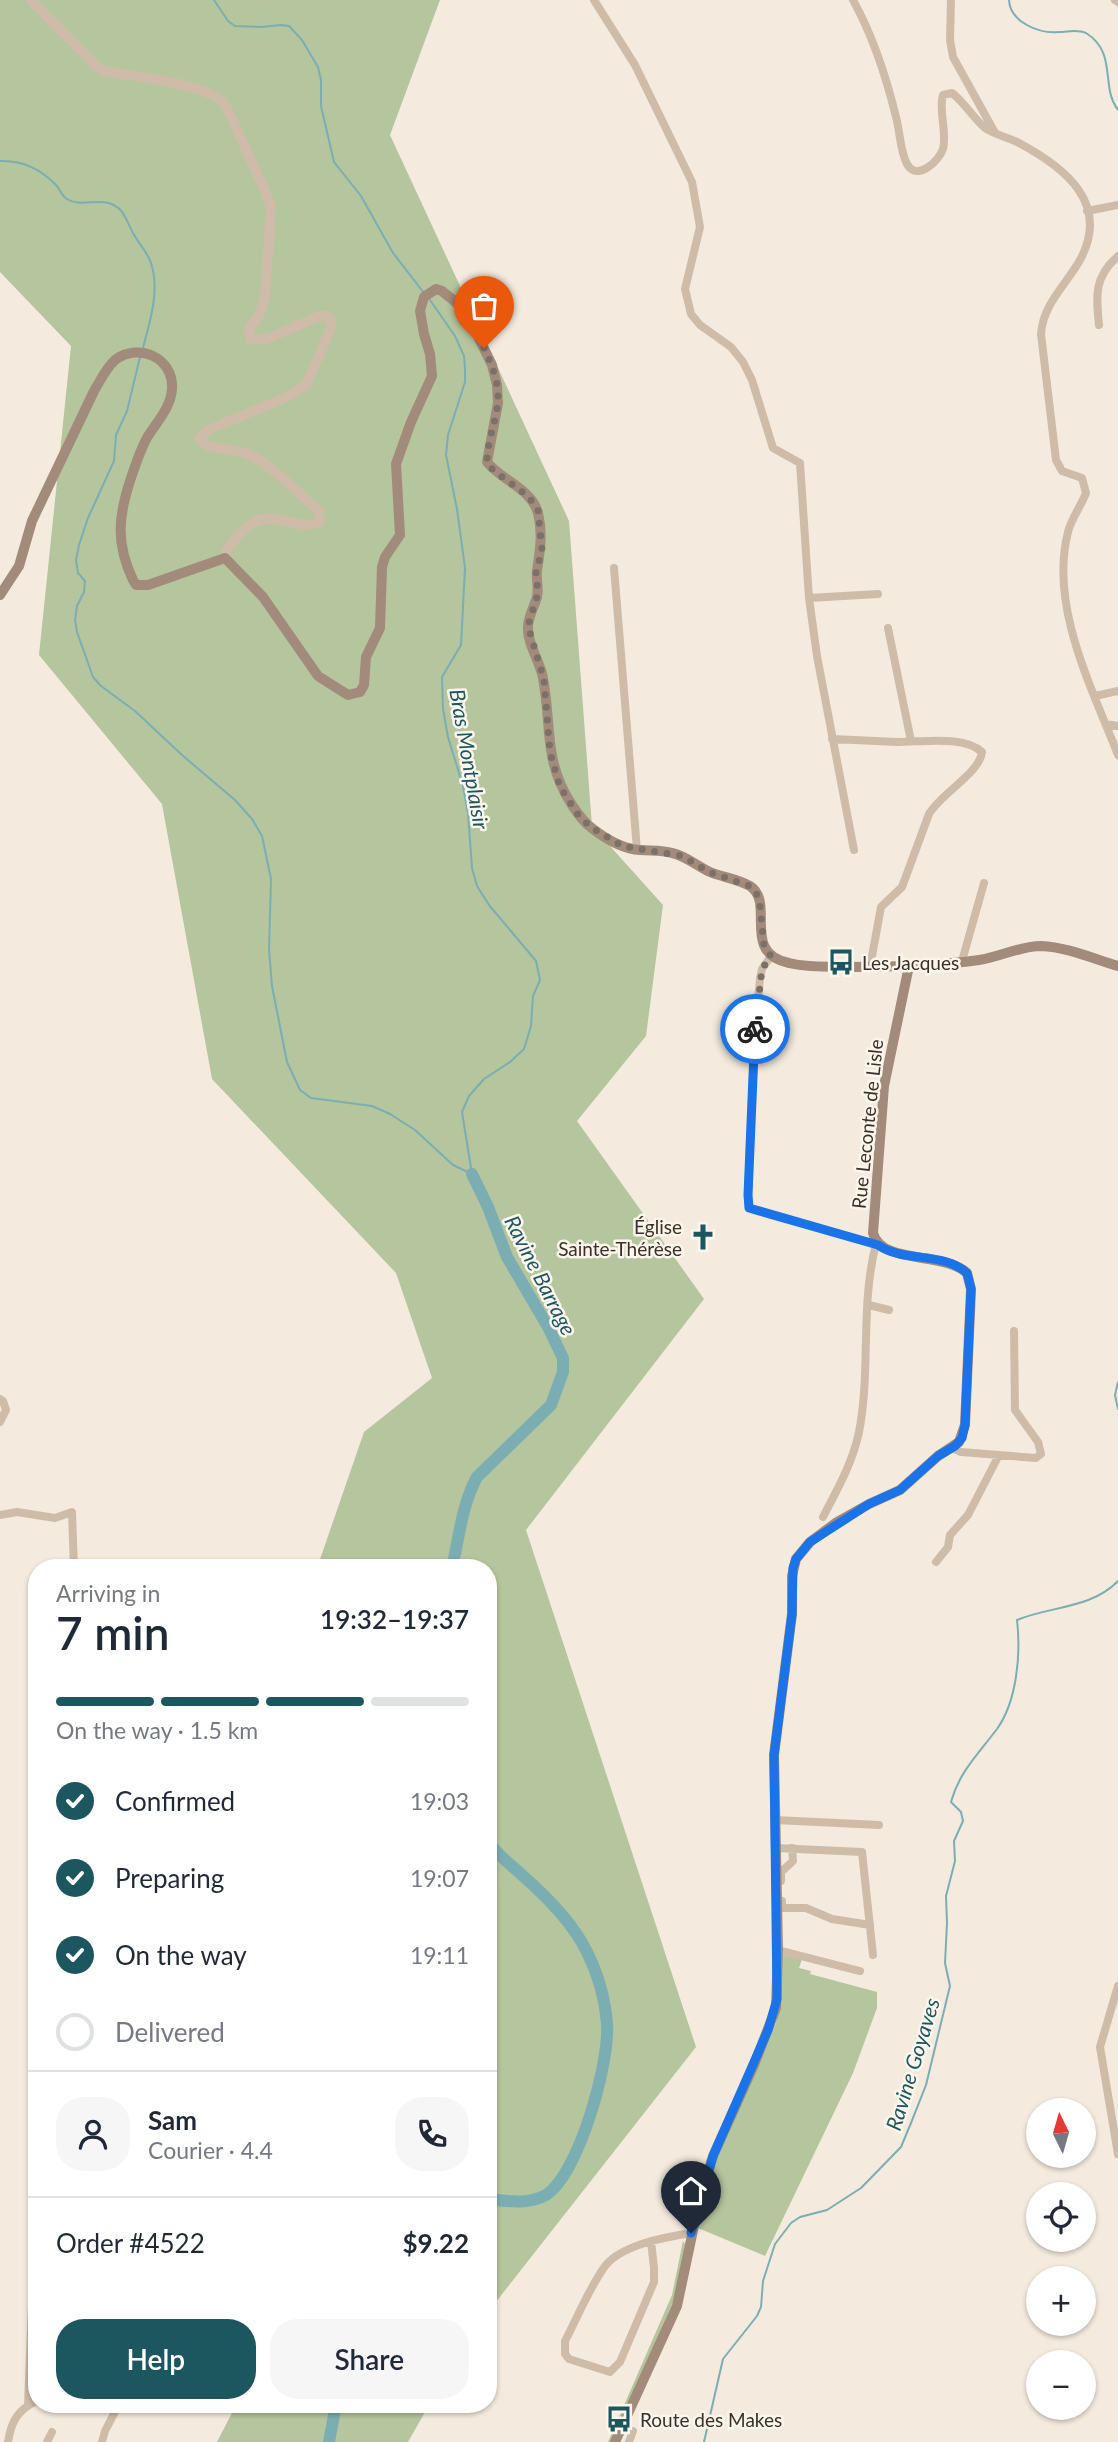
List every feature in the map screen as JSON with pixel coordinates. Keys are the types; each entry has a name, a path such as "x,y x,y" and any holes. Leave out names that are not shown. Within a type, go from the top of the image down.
{"main road":[{"path":"0,595 19,566 33,522 94,391 110,365 117,359 134,353 154,357 164,361 169,368 172,395 160,420 142,446 120,516 120,541 128,571 136,585 148,585 225,558 263,597 318,676 348,695 360,692 364,685 366,657 380,628 382,567 385,557 400,535 396,464 432,376 430,354 420,319 420,304 430,291 442,290 458,304 492,365 498,403 487,462 493,470 528,496 538,510 542,550 536,573 538,593 528,626 544,680 550,752 560,787 579,816 592,828 622,846 637,850 670,852 709,872 750,886 756,892 760,906 764,946 771,956 789,963 810,966 909,966 986,959 1019,949 1041,946 1062,949 1118,966"},
{"name":"Rue Leconte de Lisle","path":"877,1245 873,1223 884,1086 909,966"},
{"path":"615,2442 677,2306 691,2233 713,2156 774,2017 778,1950 774,1755 792,1614 792,1576 796,1559 810,1542 837,1522 900,1490 962,1438 965,1425 971,1289 967,1273 951,1263 890,1251 877,1245"}],"street":[{"path":"31,0 90,61 105,71 195,88 213,94 223,101 267,193 271,208 265,297 260,314 249,329 251,339 266,339 320,316 327,316 331,320 331,328 306,385 286,397 208,430 199,438 205,444 240,452 268,467 319,512 320,522 312,525 282,519 257,522 243,529 226,551 225,558"},
{"path":"594,0 635,65 692,182 700,227 685,289 691,314 700,325 738,354 752,380 773,448 800,463 809,598 817,656 854,850"},
{"path":"853,0 876,50 897,118 906,163 912,169 919,171 934,164 942,151 944,144 941,106 943,96 947,93 956,96 995,134 1017,142 1054,163 1078,187 1087,211 1088,241 1081,259 1048,308 1042,322 1041,334 1056,460 1062,471 1082,478 1086,487 1083,502 1068,529 1063,556 1067,617 1118,755"},
{"path":"951,0 950,40 953,57 995,134"},
{"path":"1087,211 1118,205"},
{"path":"1099,325 1096,295 1098,285 1110,263 1118,256"},
{"path":"614,568 637,850"},
{"path":"809,598 878,594"},
{"path":"888,628 911,741"},
{"path":"1095,696 1118,691"},
{"path":"1106,724 1118,726"},
{"path":"832,739 966,744 982,752 977,766 935,804 929,814 902,887 881,907 870,967"},
{"path":"962,961 984,883"},
{"path":"771,956 762,969 754,1049 749,1208 877,1245 870,1283 859,1434 851,1459 823,1517"},
{"path":"869,1304 889,1310"},
{"path":"952,1448 961,1452 1036,1458 1041,1454 1038,1442 1015,1410 1014,1331"},
{"path":"0,1399 4,1401 6,1410 0,1422"},
{"path":"936,1562 948,1547 950,1535 968,1515 999,1455"},
{"path":"0,1515 17,1512 55,1518 72,1512 74,1559"},
{"path":"775,1820 879,1825"},
{"path":"776,1848 862,1852 873,1955"},
{"path":"792,1849 793,1861 781,1872 782,1908 806,1908 832,1919 870,1925"},
{"path":"778,1950 860,1970"},
{"path":"1118,1986 1100,2047 1118,2154"},
{"path":"651,2241 654,2282 620,2362 610,2372 569,2359 565,2354 565,2341 603,2267 616,2257 651,2241 691,2233"},
{"path":"8,2442 14,2418 28,2405"},
{"path":"102,2442 114,2413"},
{"path":"629,2442 633,2431"},
{"path":"47,2442 52,2432"}],"green space":[{"path":"0,0 440,0 390,135 569,521 592,826 663,905 646,1036 577,1121 704,1299 526,1530 696,2047 497,2301 497,1559 320,1559 364,1432 432,1378 396,1273 212,1079 162,804 39,655 71,346 0,272"},
{"path":"781,1955 802,1959 799,1968 811,1971 810,1974 877,1992 877,2008 853,2073 765,2256 698,2228 706,2188 723,2142 776,2023 780,1998"},
{"path":"683,2241 685,2244 676,2296 612,2442 608,2442 672,2295"},
{"path":"232,2413 424,2413 408,2442 217,2442"}],"waterway":[{"name":"Bras Montplaisir","path":"214,0 228,21 235,26 289,26 302,40 318,67 321,106 334,162 361,196 393,253 424,293"},
{"path":"1009,0 1014,15 1035,29 1083,32 1096,41 1102,50 1110,91 1118,110"},
{"path":"0,161 16,162 38,170 57,186 65,198 72,201 109,203 121,211 149,259 154,274 153,306 143,348"},
{"name":"Bras Montplaisir","path":"430,300 455,336 464,356 465,368 465,382 448,435 446,455 465,568 461,645 442,677 443,709 448,737 463,786 472,868 477,886 489,905 536,961 540,980 533,996 531,1026 524,1049 484,1079 469,1096 462,1112 472,1174"},
{"path":"140,357 127,411 116,435 114,461 88,518 76,560 78,573 85,581 75,620 93,677 235,800 252,819 262,836 271,879 269,950 272,986 287,1062 300,1090 311,1098 372,1106 390,1114 415,1130 453,1165 472,1174"},
{"name":"Ravine Barrage","path":"454,1559 464,1510 477,1477 551,1405 563,1372 563,1358 507,1257 472,1174"},
{"name":"Ravine Goyaves","path":"1118,1382 1115,1395 1118,1409"},
{"name":"Ravine Goyaves","path":"704,2442 723,2359 757,2316 761,2307 763,2281 775,2244 791,2223 800,2217 827,2210 861,2188 901,2147 926,2085 950,1986 945,1963 946,1896 955,1861 954,1841 963,1821 961,1812 951,1802 964,1772 997,1729 1009,1705 1018,1662 1017,1620 1083,1602 1118,1581"},
{"name":"Ravine Barrage","path":"497,1852 567,1920 587,1952 598,1978 607,2023 607,2041 598,2089 581,2142 570,2165 546,2195 517,2202 497,2200"},
{"name":"Ravine Barrage","path":"329,2442 334,2413"}],"way so far":[{"path":"484,348 492,365 498,403 487,462 493,470 528,496 538,510 542,550 536,573 538,593 528,626 529,637 544,680 550,752 560,787 579,816 592,828 622,846 682,856 709,872 750,886 756,892 760,906 762,939 771,956 766,961 760,978 755,1029"}],"place":[{"name":"Les Jacques","path":"841,962"},
{"name":"Église Sainte-Thérèse","path":"703,1237"},
{"name":"Route des Makes","path":"619,2419"}],"route":[{"path":"691,2233 713,2156 774,2017 777,1999 774,1755 792,1614 792,1576 796,1559 810,1542 837,1522 900,1490 938,1456 959,1442 965,1425 971,1289 967,1273 951,1263 890,1251 878,1245 749,1208 755,1029"}]}
